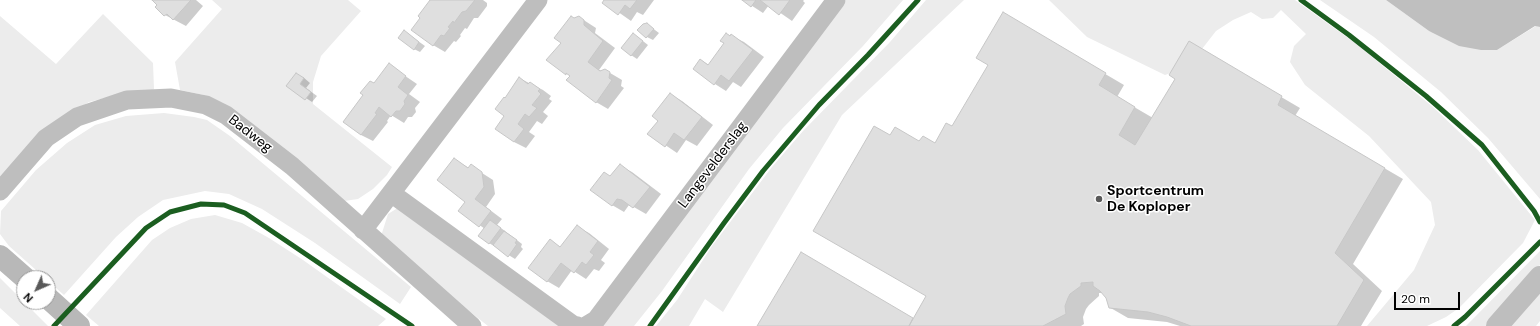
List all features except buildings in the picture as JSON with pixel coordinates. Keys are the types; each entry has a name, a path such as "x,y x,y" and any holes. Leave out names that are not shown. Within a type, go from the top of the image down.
{"main road":[{"path":"0,256 16,270"},
{"path":"56,305 79,326"}],"street":[{"path":"363,230 538,0"},
{"name":"Langevelderslag","path":"586,326 596,320 836,0"},
{"name":"Badweg","path":"0,191 46,138 77,117 127,100 171,98 206,106 226,115 292,166 472,326"},
{"path":"391,194 573,325 578,326"},
{"path":"1497,326 1540,276"}],"shaded area":[{"path":"212,0 348,0 361,11 321,56 313,82 313,104 392,167 387,175 373,189 358,199 337,202 240,116 223,103 204,95 180,90 175,62 222,9"},
{"path":"846,0 903,0 863,46 783,128 749,169 662,291 634,326 599,326"},
{"path":"926,0 964,0 842,115 723,312 705,299 689,326 656,326 677,300 712,246 772,167 803,131 890,42"},
{"path":"1049,0 1295,0 1355,43 1433,107 1478,150 1535,220 1523,243 1459,308 1446,317 1427,326 1367,326 1414,270 1435,225 1431,202 1369,136 1305,85 1290,62 1294,46 1306,34 1281,10 1273,18 1262,19 1251,12 1233,20 1216,31 1188,67 1165,75 1087,37"},
{"path":"1320,0 1386,0 1429,31 1497,50 1536,26 1540,27 1540,199 1488,138 1441,92 1374,37"},
{"path":"1386,0 1540,0 1540,27 1535,26 1497,50 1481,50 1459,46 1429,31"},
{"path":"103,14 153,63 154,89 149,94 134,94 89,102 56,122 0,178 0,16 56,64"},
{"path":"164,113 207,120 230,136 411,287 400,304 315,243 262,209 229,194 205,191 163,200 138,217 116,237 64,295 56,288 56,270 36,270 9,246 0,234 1,211 36,170 67,143 95,125 126,116"},
{"path":"396,209 407,209 565,326 488,326 382,242 382,233 388,214"},
{"path":"215,215 242,223 269,238 303,260 386,319 378,326 99,326 86,315 152,240 170,228 191,219"},
{"path":"1540,251 1540,265 1487,326 1466,326"},
{"path":"0,278 16,294 16,310 32,310 48,326 20,326 0,308"},
{"path":"1540,287 1540,321 1536,326 1505,326"}],"cycle path":[{"path":"650,326 763,171 819,105 868,55 918,0"},
{"path":"1301,0 1349,35 1426,96 1482,145 1534,211 1540,222"},
{"path":"54,326 146,228 170,212 201,204 224,205 245,213 412,326"},
{"path":"1454,326 1465,317 1540,242"}],"place":[{"name":"Sportcentrum De Koploper","path":"1099,199"}]}
